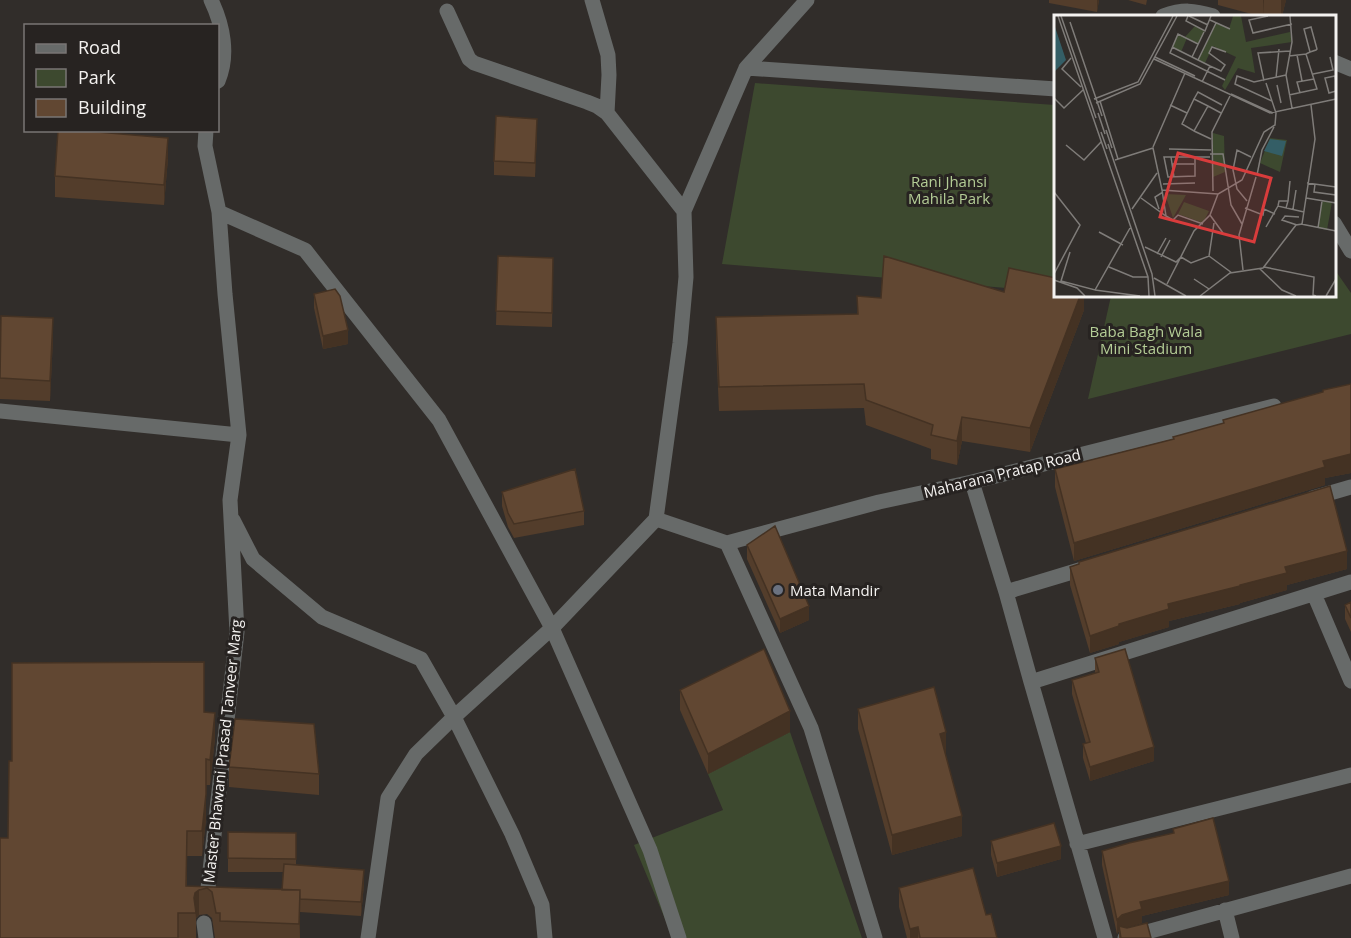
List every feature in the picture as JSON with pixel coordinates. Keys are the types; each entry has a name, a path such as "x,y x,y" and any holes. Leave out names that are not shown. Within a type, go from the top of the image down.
{"street":[{"path":"211,0 224,45 219,78"},
{"path":"592,0 608,55 607,113"},
{"path":"368,938 388,798 416,754 552,628 656,519 680,343 686,277 684,212 746,68 807,0"},
{"path":"447,11 469,59 474,63 587,102 607,113 684,212"},
{"path":"1166,15 1180,11 1197,11 1210,15"},
{"path":"1336,62 1351,69"},
{"path":"746,68 1054,89"},
{"name":"Master Bhawani Prasad Tanveer Marg","path":"206,132 205,146 219,212 239,435 230,500 237,632 207,897"},
{"path":"219,212 306,250 439,420 552,628 650,850 679,938"},
{"path":"1336,225 1351,252"},
{"name":"Maharana Pratap Road","path":"727,543 879,502 972,482 1289,402"},
{"path":"0,411 239,435"},
{"path":"972,482 1006,592 1105,938"},
{"path":"1304,501 1350,488"},
{"path":"231,514 253,559 322,617 421,659 454,717 512,834 542,905 545,938"},
{"path":"656,519 727,543 811,728 875,938"},
{"path":"1006,592 1097,564"},
{"path":"1031,682 1351,582"},
{"path":"1314,594 1351,681"},
{"path":"1077,844 1351,775"},
{"path":"1125,938 1351,876"},
{"path":"1225,910 1232,938"}],"green space":[{"name":"Rani Jhansi Mahila Park","path":"755,83 1054,105 1054,292 722,264"},
{"name":"Baba Bagh Wala Mini Stadium","path":"1336,271 1351,293 1351,334 1088,399 1111,297 1336,297"},
{"path":"790,732 862,938 673,938 634,845 723,810 708,774"}],"building":[{"path":"496,116 537,119 535,163 494,161"},
{"path":"58,132 98,132 168,138 164,185 55,176"},
{"path":"498,256 553,258 552,313 496,311"},
{"path":"884,256 1004,292 1009,268 1054,278 1054,297 1080,297 1030,428 962,417 957,441 931,435 933,425 866,400 864,384 719,387 716,317 858,314 857,296 881,298"},
{"path":"335,289 340,296 348,330 323,336 314,294"},
{"path":"1,316 53,318 50,381 0,378"},
{"path":"1351,384 1351,454 1323,461 1325,467 1074,543 1055,469 1174,439 1173,437 1224,423 1223,420 1323,392 1323,390"},
{"path":"575,469 584,511 514,524 502,492"},
{"path":"1330,486 1347,551 1285,567 1287,573 1168,604 1169,609 1119,624 1119,626 1090,636 1070,567 1079,562"},
{"name":"Mata Mandir","path":"775,526 809,606 780,619 747,545"},
{"path":"1351,602 1351,618 1345,605"},
{"path":"764,649 790,711 708,754 680,690"},
{"path":"1125,649 1154,747 1090,767 1083,744 1090,742 1072,680 1099,672 1095,658"},
{"path":"204,662 204,712 215,713 210,760 206,759 206,794 202,831 187,831 186,886 300,890 299,924 220,921 220,913 216,913 212,892 207,888 195,893 196,913 178,913 178,938 0,938 0,838 8,838 9,761 12,761 12,663"},
{"path":"934,687 946,732 940,734 962,816 892,835 858,709"},
{"path":"235,719 314,724 319,774 229,767"},
{"path":"1213,818 1229,881 1140,902 1142,909 1122,915 1117,920 1102,851 1174,833 1173,829"},
{"path":"1054,823 1061,846 997,863 991,841"},
{"path":"228,832 296,833 296,859 228,858"},
{"path":"284,864 364,870 361,902 300,899 300,890 282,890"},
{"path":"973,868 986,915 991,914 997,938 920,938 918,927 910,929 899,888"},
{"path":"1147,923 1151,938 1121,938 1119,926 1127,928"}],"place":[{"name":"Mata Mandir","path":"778,590"}]}
